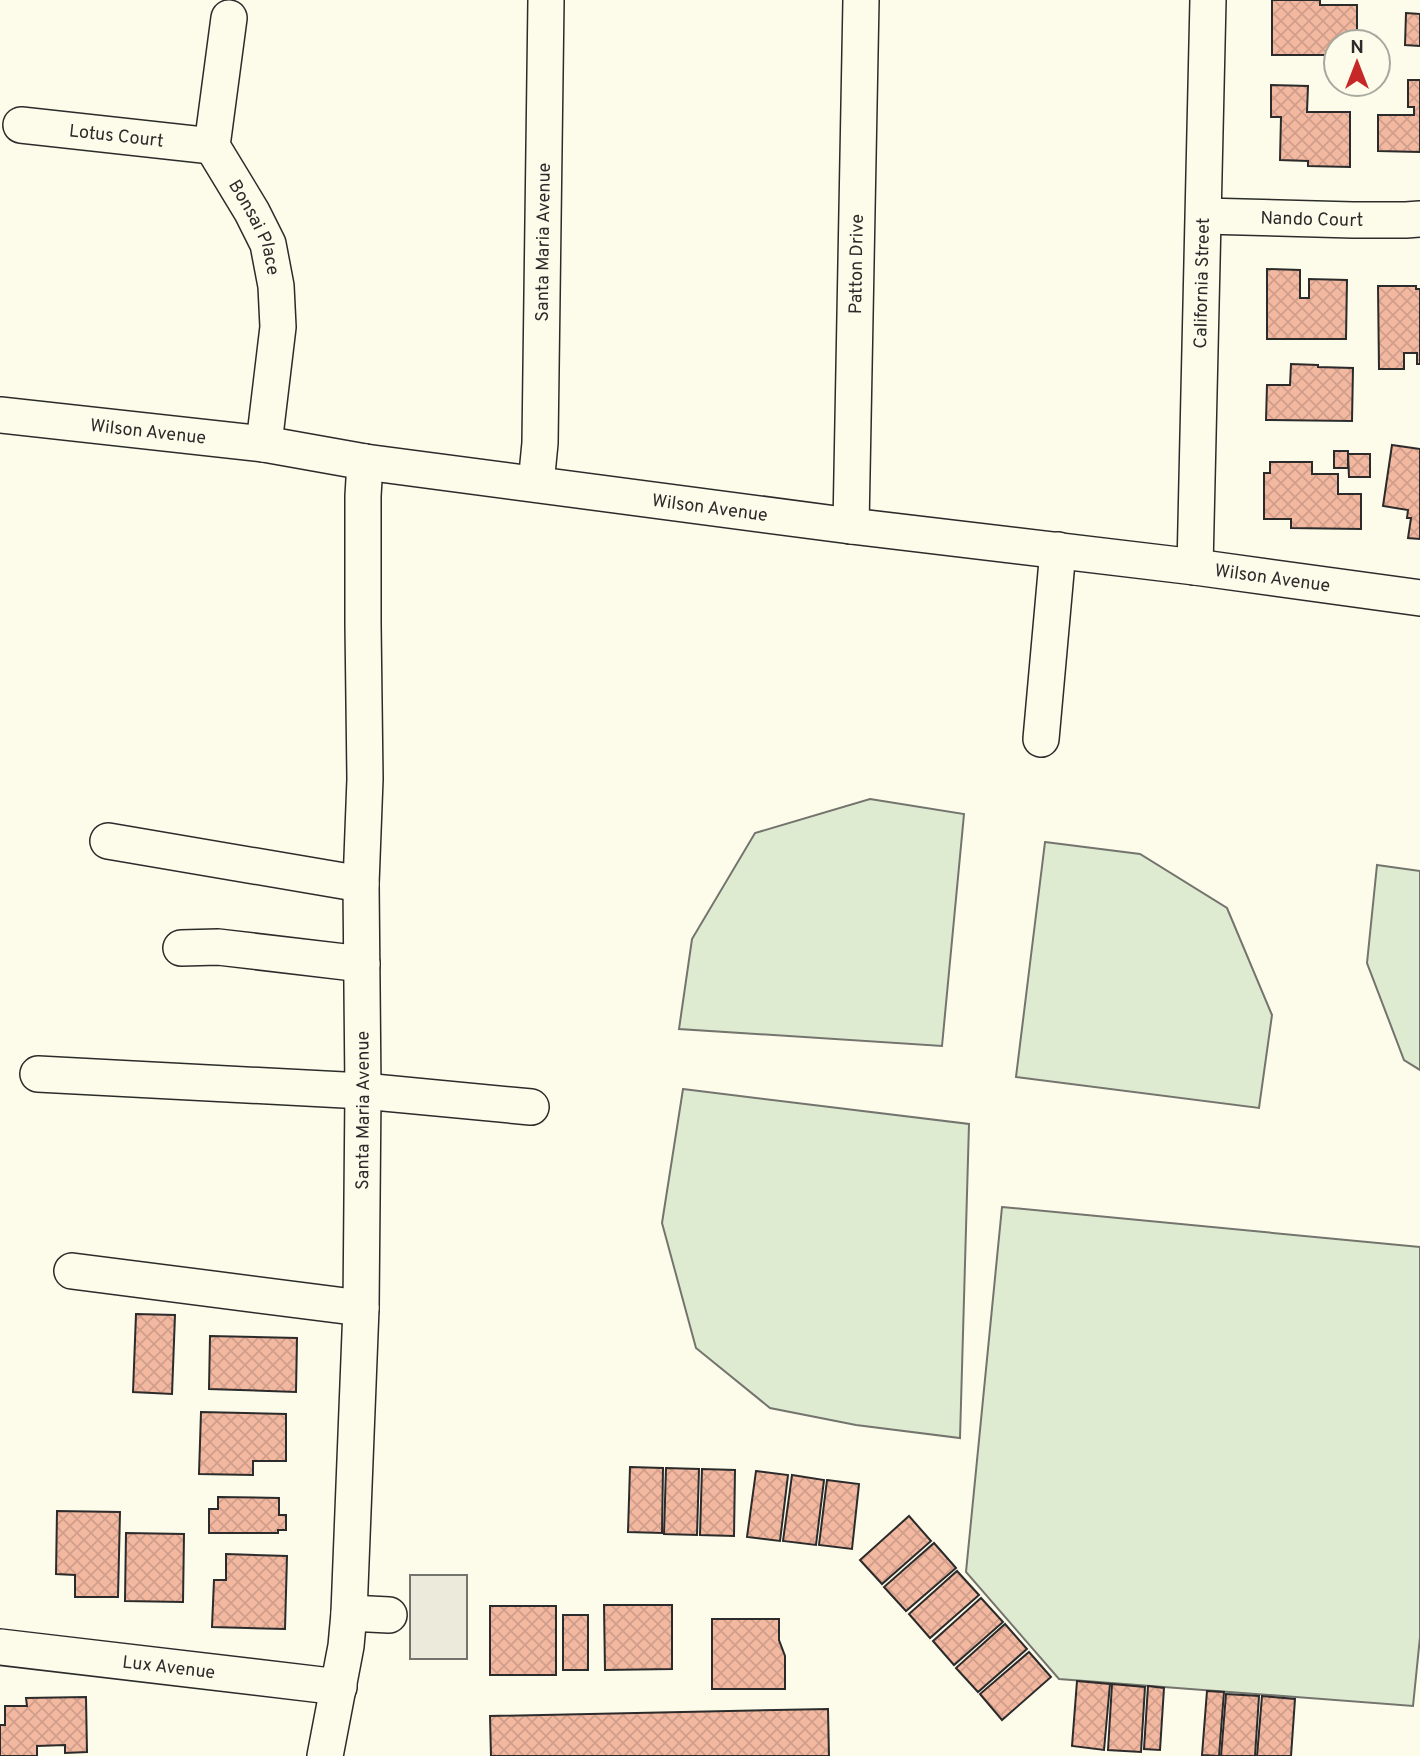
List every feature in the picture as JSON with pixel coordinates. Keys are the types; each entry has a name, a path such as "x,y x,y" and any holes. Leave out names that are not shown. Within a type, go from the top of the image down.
{"street":[{"name":"Santa Maria Avenue","path":"536,484 540,443 546,0"},
{"name":"Patton Drive","path":"851,526 861,0"},
{"name":"California Street","path":"1195,567 1208,0"},
{"path":"212,146 229,19"},
{"name":"Lotus Court","path":"21,125 212,146"},
{"name":"Bonsai Place","path":"212,146 268,244 276,286 278,327 264,444"},
{"name":"Nando Court","path":"1204,216 1420,219"},
{"name":"Wilson Avenue","path":"0,415 264,444 365,462 1420,598"},
{"name":"Santa Maria Avenue","path":"325,1756 346,1646 349,1613 361,1308 365,462"},
{"path":"1041,738 1058,550"},
{"path":"108,841 361,884"},
{"path":"181,948 218,947 362,964"},
{"path":"38,1074 363,1091 531,1107"},
{"path":"72,1271 361,1308"},
{"path":"349,1613 389,1615"},
{"name":"Lux Avenue","path":"0,1647 339,1687"}],"green space":[{"path":"870,799 964,814 942,1046 679,1029 692,939 755,833"},
{"path":"1045,842 1140,854 1227,908 1272,1015 1259,1108 1016,1077"},
{"path":"1377,865 1420,871 1420,1070 1404,1060 1367,963"},
{"path":"683,1089 969,1124 960,1438 856,1425 770,1408 696,1348 662,1223"},
{"path":"1002,1207 1420,1247 1420,1637 1413,1706 1059,1679 966,1572"}],"shaded area":[{"path":"410,1575 467,1575 467,1659 410,1659"}],"building":[{"path":"1272,0 1320,0 1320,5 1357,5 1357,28 1322,28 1322,55 1272,55"},
{"path":"1406,13 1420,14 1420,46 1405,45"},
{"path":"1408,80 1420,80 1420,152 1378,151 1378,115 1414,115 1414,107 1408,107"},
{"path":"1271,85 1308,86 1307,112 1350,112 1350,167 1308,166 1308,161 1280,160 1281,117 1271,117"},
{"path":"1267,269 1300,270 1300,298 1309,298 1309,279 1347,280 1346,339 1267,339"},
{"path":"1378,286 1416,286 1416,289 1420,289 1420,364 1417,364 1417,353 1404,353 1404,369 1379,369"},
{"path":"1291,364 1353,368 1352,421 1266,420 1267,385 1290,385"},
{"path":"1392,445 1420,449 1420,539 1408,538 1411,518 1407,518 1408,510 1383,506"},
{"path":"1334,451 1348,451 1348,468 1334,468"},
{"path":"1348,454 1370,454 1370,477 1349,477"},
{"path":"1270,462 1312,462 1312,474 1338,474 1338,494 1361,494 1361,529 1291,528 1291,519 1264,519 1264,473 1270,473"},
{"path":"136,1314 175,1315 172,1394 133,1392"},
{"path":"210,1336 297,1338 296,1392 209,1389"},
{"path":"201,1412 286,1414 286,1461 253,1461 253,1475 199,1474"},
{"path":"630,1467 663,1468 662,1533 628,1532"},
{"path":"666,1468 699,1469 697,1535 664,1534"},
{"path":"702,1469 735,1470 734,1536 700,1535"},
{"path":"756,1471 788,1475 780,1541 747,1537"},
{"path":"792,1475 824,1480 816,1545 783,1541"},
{"path":"827,1480 859,1484 852,1549 819,1545"},
{"path":"218,1497 279,1498 279,1515 286,1515 286,1530 278,1530 278,1533 209,1533 209,1509 218,1509"},
{"path":"57,1511 120,1512 118,1597 75,1597 75,1575 56,1574"},
{"path":"909,1516 931,1541 882,1584 860,1560"},
{"path":"126,1533 184,1534 183,1602 125,1601"},
{"path":"934,1543 956,1568 906,1611 884,1587"},
{"path":"226,1554 287,1556 285,1629 212,1627 214,1580 226,1580"},
{"path":"957,1571 979,1595 930,1638 909,1614"},
{"path":"981,1598 1003,1622 954,1665 933,1641"},
{"path":"604,1605 672,1605 672,1669 605,1670"},
{"path":"490,1606 556,1606 556,1675 490,1675"},
{"path":"563,1615 588,1615 588,1670 563,1670"},
{"path":"712,1619 779,1619 779,1640 785,1656 785,1689 712,1689"},
{"path":"1005,1624 1027,1649 978,1692 956,1668"},
{"path":"1029,1652 1051,1677 1002,1720 980,1694"},
{"path":"1077,1681 1110,1684 1104,1750 1072,1746"},
{"path":"1112,1684 1145,1687 1141,1752 1108,1750"},
{"path":"1148,1686 1164,1688 1160,1750 1144,1749"},
{"path":"1207,1691 1224,1692 1219,1756 1202,1755"},
{"path":"1226,1694 1259,1696 1255,1756 1221,1756"},
{"path":"1262,1696 1295,1699 1291,1756 1257,1756"},
{"path":"86,1697 87,1752 65,1753 65,1745 37,1746 37,1756 0,1756 0,1725 5,1725 5,1706 27,1706 26,1698"},
{"path":"828,1709 829,1756 491,1756 490,1716"}]}
